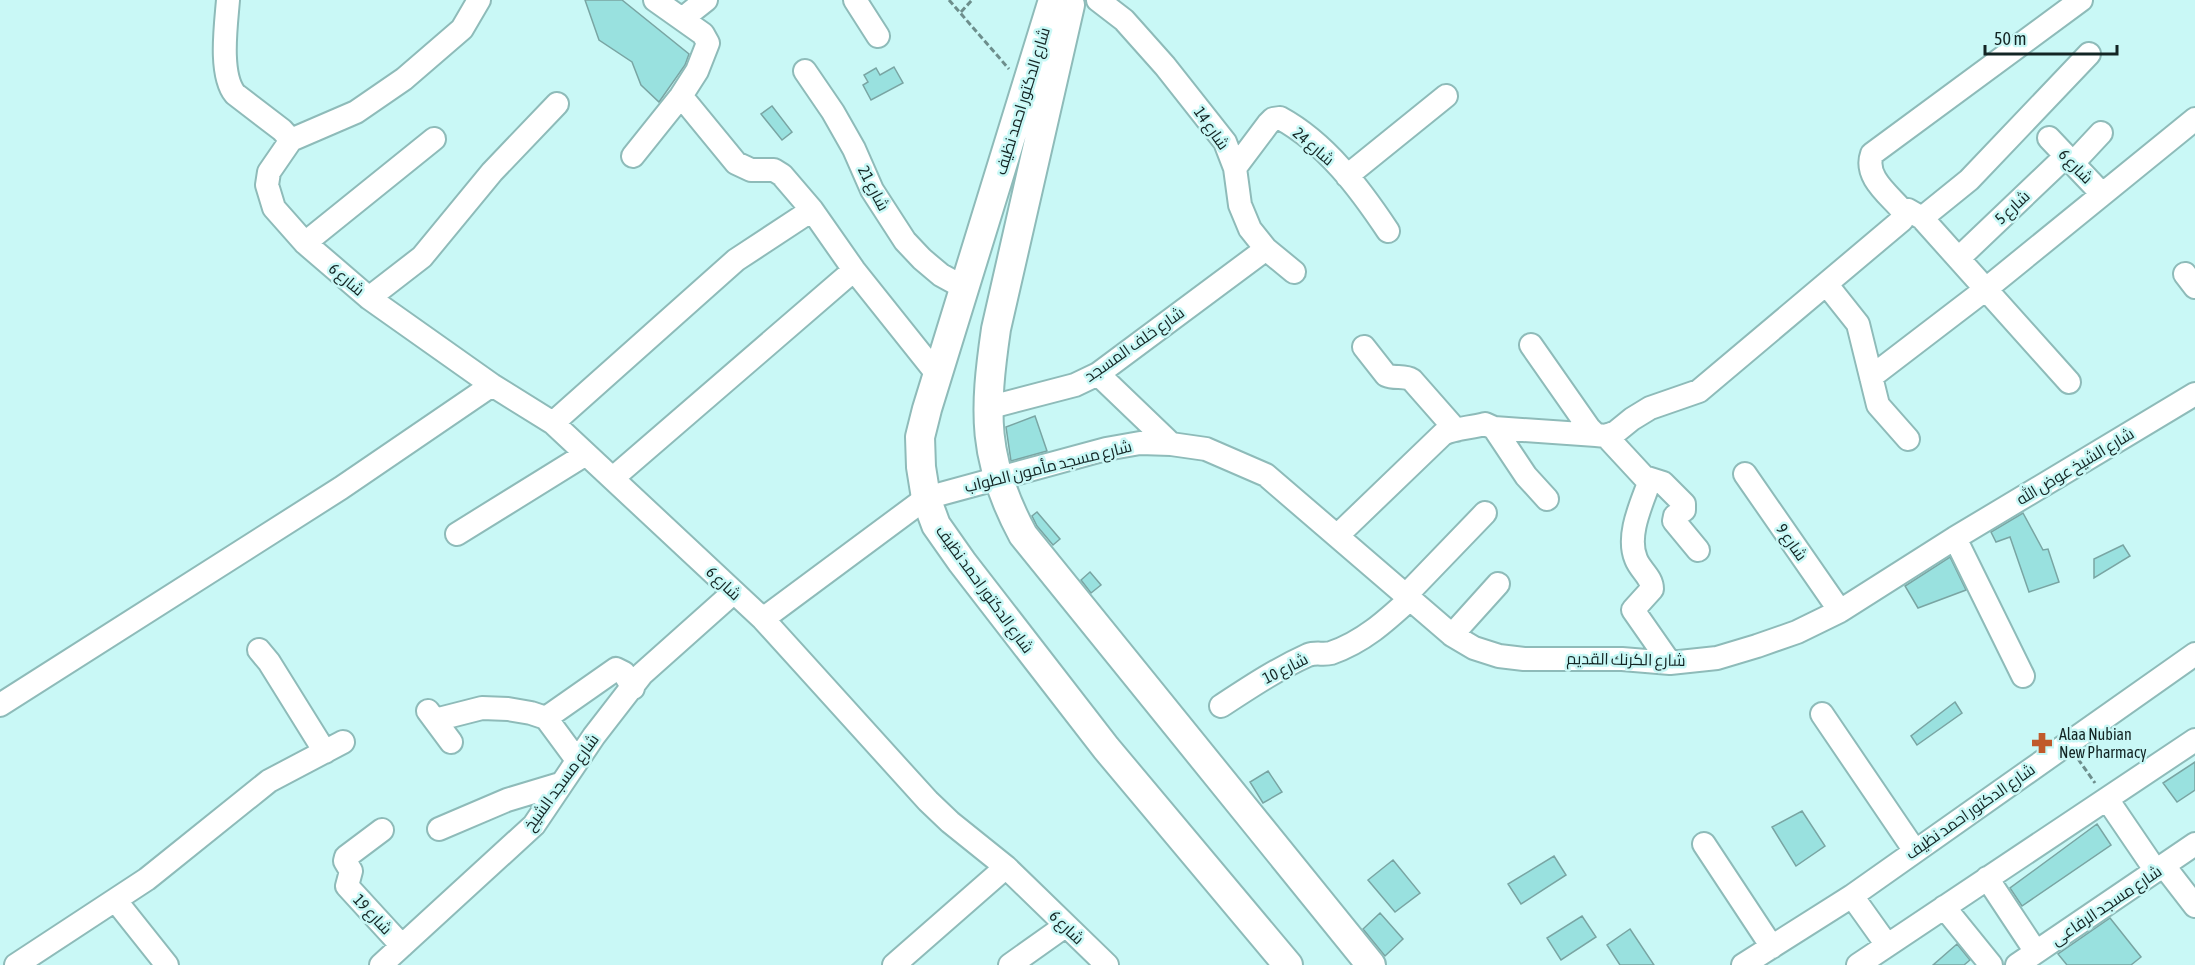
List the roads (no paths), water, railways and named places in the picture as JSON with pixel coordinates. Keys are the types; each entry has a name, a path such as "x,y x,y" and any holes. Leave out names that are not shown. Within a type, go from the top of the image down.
{"main road":[{"name":"شارع الدكتور احمد نظيف","path":"1053,0 963,287 920,437 921,466 926,498 936,525 962,562 1106,748 1288,965"},
{"name":"شارع الدكتور احمد نظيف","path":"1071,0 996,329 987,408 990,444 997,479 1008,508 1023,535 1371,965"}],"street":[{"path":"228,0 225,40 227,79 230,88 291,140 356,112 404,79 462,29 479,0"},
{"path":"633,156 681,96 697,71 708,43 702,34 655,0"},
{"path":"682,19 706,0"},
{"path":"855,0 878,36"},
{"name":"شارع 14","path":"1098,0 1124,20 1165,66 1225,142 1235,168 1240,205 1250,229 1266,249 1294,272"},
{"path":"1338,536 1443,434 1485,424 1494,428 1601,436 1616,432 1650,408 1699,391 1898,225 1903,215 1901,209 1870,172 1868,163 1872,154 2080,0"},
{"path":"1922,218 1969,180 2089,54"},
{"name":"شارع 21","path":"805,71 833,112 854,149 872,190 905,241 941,275 963,287"},
{"path":"681,96 736,163 751,170 774,170 782,175 812,210 854,270 937,374"},
{"path":"1347,176 1446,96"},
{"path":"369,298 422,257 492,172 557,104"},
{"name":"شارع 24","path":"1235,168 1268,124 1273,119 1280,118 1318,146 1347,176 1388,231"},
{"path":"1871,378 1986,289 2195,119"},
{"name":"شارع 5","path":"1959,258 2101,134"},
{"name":"شارع 6","path":"2049,138 2103,194"},
{"path":"305,243 434,139"},
{"name":"شارع 6","path":"291,140 269,172 267,185 274,208 305,243 369,298 492,385 553,423 764,619 928,801 950,822 1006,867 1107,965"},
{"path":"1901,209 1908,210 1922,218 2069,382"},
{"path":"553,423 736,260 812,210"},
{"name":"شارع خلف المسجد","path":"987,408 1075,385 1098,374 1266,249"},
{"path":"613,478 854,270"},
{"path":"1827,285 1858,324 1878,405 1908,439"},
{"path":"1531,345 1589,428 1601,436 1640,474 1668,486 1684,504 1684,510 1675,516 1674,520 1698,550"},
{"path":"1364,347 1386,375 1407,377 1412,380 1456,430"},
{"path":"1098,374 1171,444"},
{"path":"0,705 341,488 492,385"},
{"name":"شارع الشيخ عوض الله","path":"1955,538 2195,394"},
{"path":"1494,428 1520,467 1547,499"},
{"name":"شارع مسجد مأمون الطواب","path":"764,619 926,498 1106,449 1140,443 1171,444 1206,449 1266,475 1452,635"},
{"path":"457,534 586,454"},
{"name":"شارع 9","path":"1745,474 1840,611"},
{"path":"1650,480 1633,530 1635,558 1651,582 1652,589 1633,610 1670,663"},
{"name":"شارع 10","path":"1221,706 1270,673 1312,654 1330,653 1365,638 1408,597 1485,513"},
{"path":"1955,538 2022,676"},
{"name":"شارع الكرنك القديم","path":"1452,635 1474,648 1499,656 1622,659 1670,663 1717,658 1797,632 1840,611 1955,538"},
{"path":"1452,635 1498,584"},
{"name":"شارع مسجد الشيخ","path":"381,965 534,825 594,736 650,665 734,592"},
{"path":"16,965 147,879 269,781 334,747 259,651"},
{"name":"شارع الدكتور احمد نظيف","path":"1743,965 1851,896 2195,654"},
{"path":"546,718 616,669 624,673 633,688"},
{"path":"452,742 431,715 482,708 508,709 546,718 577,760"},
{"path":"1822,714 1915,851"},
{"path":"1858,965 2195,740"},
{"path":"439,829 507,800 560,784"},
{"path":"2107,799 2160,868 2195,906"},
{"name":"شارع 19","path":"382,831 346,857 345,861 351,871 348,886 402,946"},
{"path":"1704,844 1772,947"},
{"name":"شارع مسجد الرفاعى","path":"2017,965 2195,844"},
{"path":"894,965 1006,867"},
{"path":"1987,878 2036,952"},
{"path":"1851,896 1887,945"},
{"path":"116,901 166,965"},
{"path":"1944,907 1990,965"},
{"path":"1021,962 1065,926"}],"place":[{"name":"Alaa Nubian New Pharmacy","path":"2042,743"}]}
